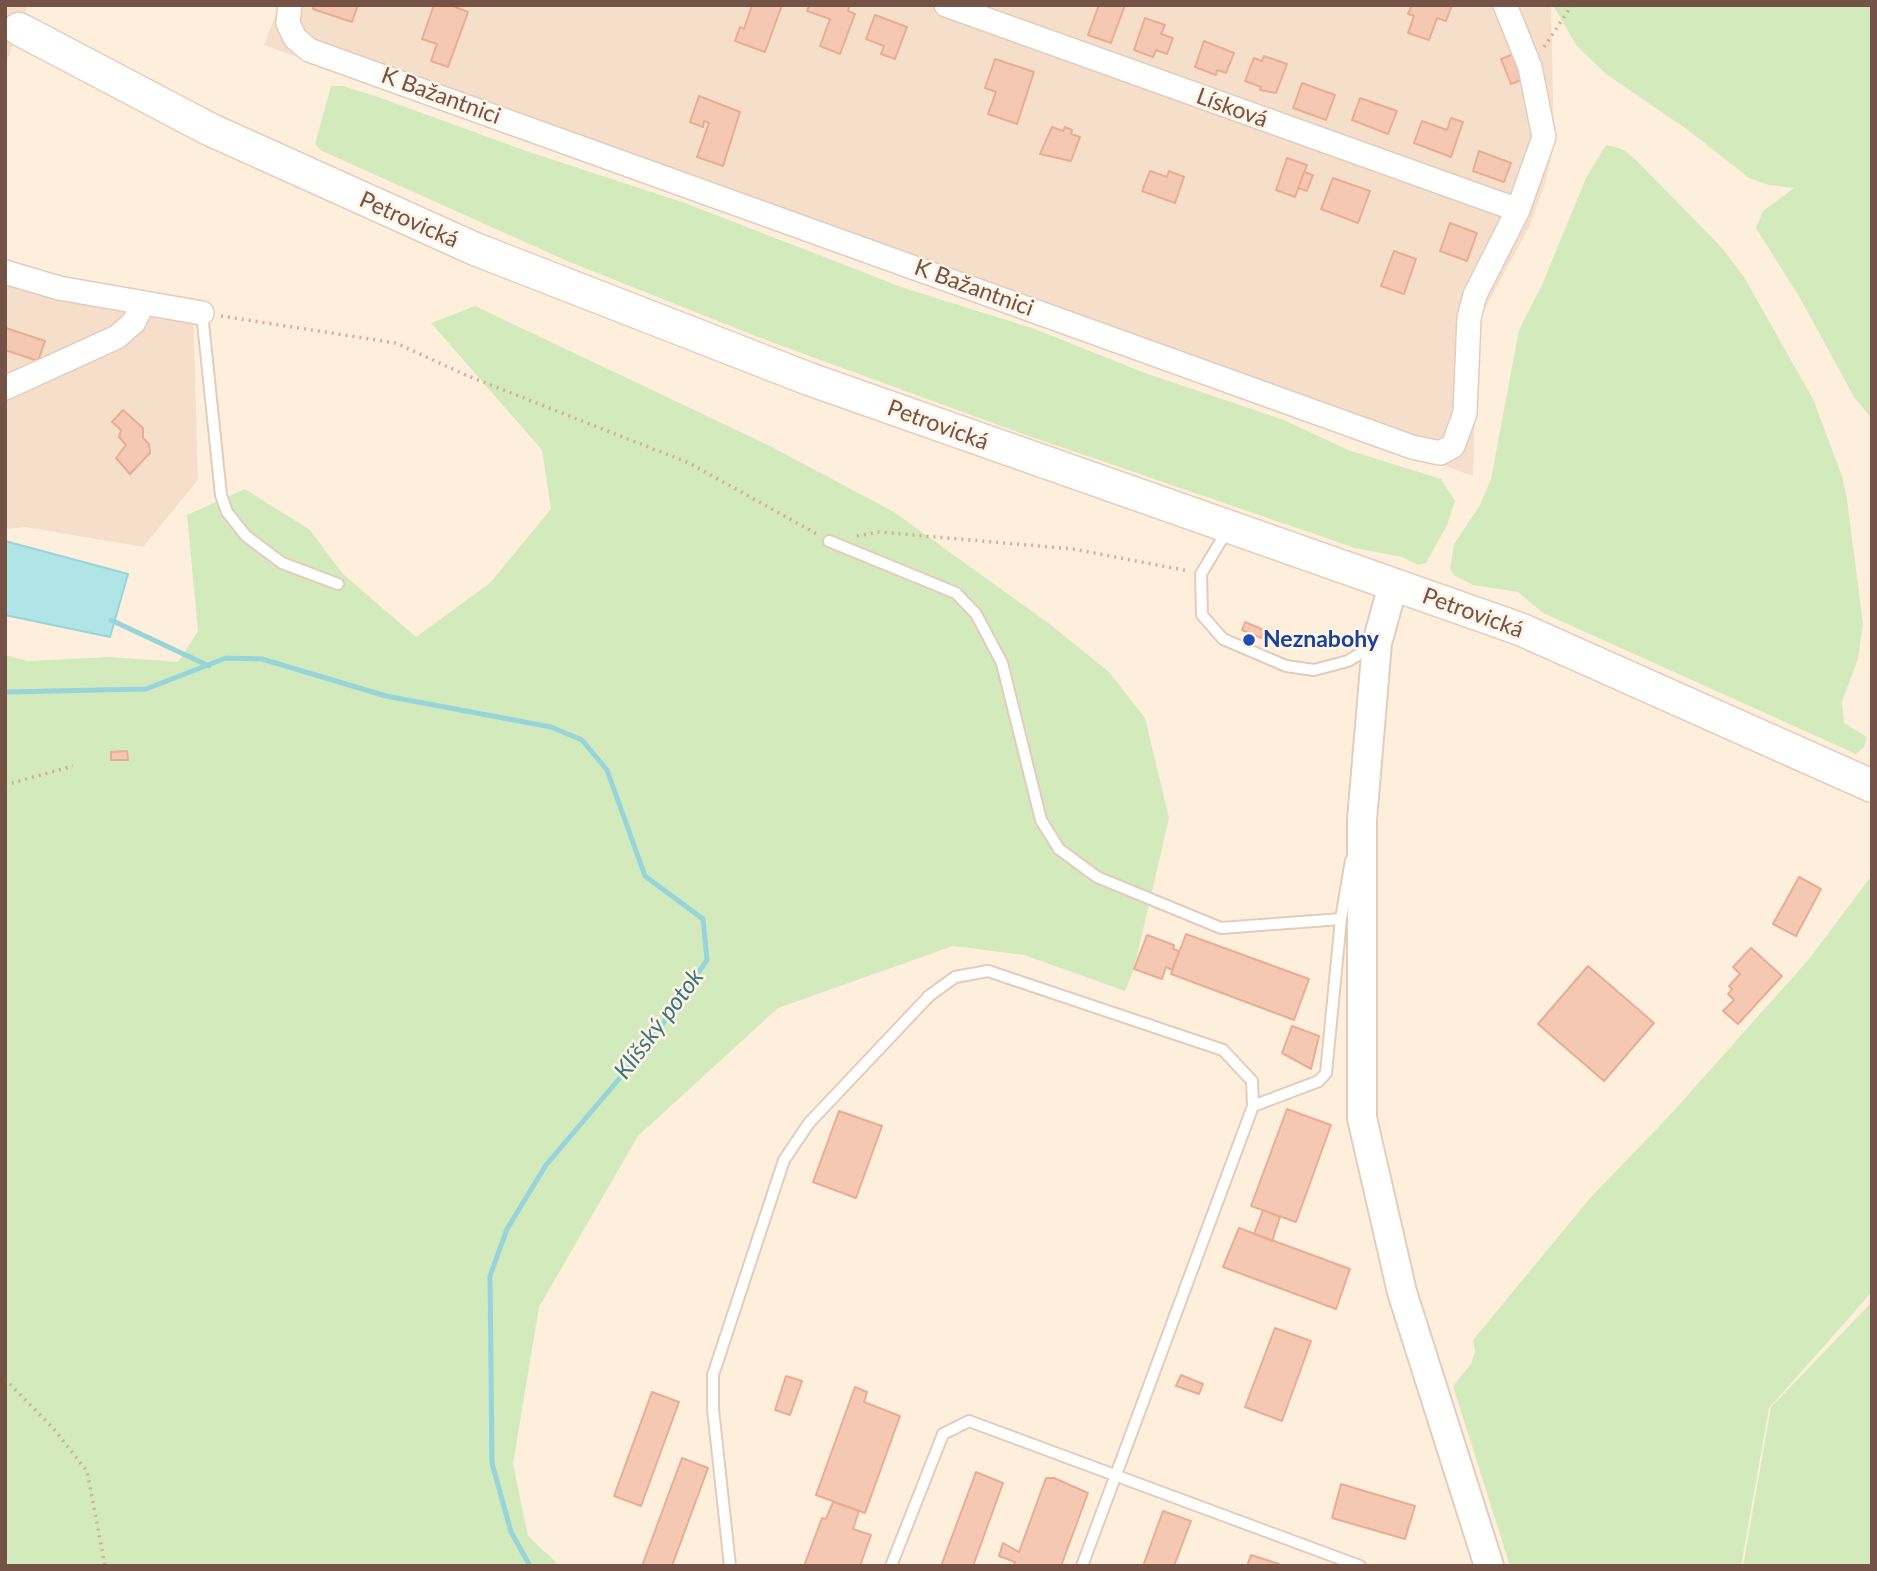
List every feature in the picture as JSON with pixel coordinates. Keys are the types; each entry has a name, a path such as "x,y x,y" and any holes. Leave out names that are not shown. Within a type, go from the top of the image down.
{"main road":[{"name":"Petrovická","path":"16,24 209,129 475,249 809,379 1520,629 1872,786"}],"street":[{"name":"K Bažantnici","path":"290,5 288,23 295,38 309,50 1432,452 1450,449 1460,435 1465,413 1469,318 1475,295 1518,210 1544,137 1530,67 1505,5"},
{"name":"Lísková","path":"946,5 1518,210"},
{"path":"5,272 59,288 202,313"},
{"path":"5,388 117,337 134,322 143,303"},
{"path":"1393,585 1377,643 1362,820 1362,1118 1402,1292 1489,1566"}],"lane":[{"path":"202,313 221,495 227,512 246,536 282,563 338,584"},
{"path":"1229,527 1202,573 1202,615 1223,639 1286,666 1314,670 1348,661 1377,643"},
{"path":"829,541 956,593 976,614 1002,663 1041,820 1059,849 1097,877 1221,928 1341,919"},
{"path":"1253,1106 1319,1081 1326,1073 1341,919 1347,877 1362,820"},
{"path":"730,1566 713,1409 713,1375 784,1160 809,1123 929,996 956,977 988,971 1223,1050 1252,1081 1253,1106 1082,1566"},
{"path":"891,1566 943,1434 969,1421 1360,1566"}],"path":[{"path":"1530,67 1572,5"},
{"path":"202,313 396,343 468,376 689,463 829,541 879,533 1073,549 1202,573"},
{"path":"5,785 73,766"},
{"path":"5,1379 53,1428 87,1471 105,1566"}],"shaded area":[{"path":"5,5 28,5 5,66"},
{"path":"279,5 1551,5 1554,143 1545,184 1529,227 1483,312 1476,367 1473,476 264,45"},
{"path":"5,259 78,283 193,303 198,480 143,547 25,527 5,529"}],"green space":[{"path":"1553,5 1872,5 1872,419 1854,397 1800,298 1756,228 1763,211 1794,188 1769,185 1749,178 1688,130 1606,74 1576,45"},
{"path":"331,86 343,86 378,97 529,152 685,203 904,288 1032,328 1145,373 1284,420 1348,450 1441,479 1455,501 1447,525 1426,563 1418,565 1402,557 1355,548 1023,434 763,339 567,261 320,150 315,144"},
{"path":"1606,145 1622,149 1635,159 1722,248 1744,277 1813,399 1842,476 1863,624 1858,659 1842,702 1844,723 1867,737 1864,747 1856,754 1543,613 1518,592 1473,585 1455,576 1450,569 1454,544 1480,505 1491,479 1519,330 1542,285 1586,178"},
{"path":"475,306 768,445 894,512 1051,625 1109,672 1145,718 1169,818 1134,969 1125,991 1024,955 953,946 778,1008 638,1136 539,1307 513,1464 528,1536 560,1566 5,1566 5,655 28,661 110,657 178,662 198,631 187,515 245,489 310,530 342,573 416,637 490,583 551,509 542,450 431,323"},
{"path":"1872,875 1872,1292 1769,1408 1741,1566 1510,1566 1453,1386 1471,1364 1475,1351 1473,1340 1591,1197 1670,1115 1809,959"},
{"path":"1872,1302 1872,1566 1743,1566 1771,1407"}],"water":[{"path":"5,541 128,574 110,637 5,615"}],"building":[{"path":"314,5 358,5 352,22 313,9"},
{"path":"434,5 450,5 468,12 448,67 431,61 437,44 422,39"},
{"path":"752,5 782,5 765,52 735,41 740,27 744,29"},
{"path":"809,5 850,5 848,11 855,14 840,54 820,46 830,19 807,11"},
{"path":"1099,5 1125,5 1111,43 1088,35"},
{"path":"1412,5 1452,5 1446,21 1437,18 1429,40 1408,33 1414,16 1408,14"},
{"path":"875,15 907,27 895,59 881,54 884,46 866,39"},
{"path":"1145,18 1165,25 1161,34 1173,38 1167,54 1156,50 1153,57 1134,50"},
{"path":"1204,41 1234,53 1226,73 1217,70 1216,75 1195,67"},
{"path":"1516,53 1526,78 1511,84 1501,59"},
{"path":"1264,56 1287,64 1276,93 1260,90 1261,87 1245,81 1254,58 1262,61"},
{"path":"995,59 1034,72 1017,124 988,114 996,92 985,88"},
{"path":"1302,83 1335,95 1326,120 1293,108"},
{"path":"699,96 740,112 723,166 697,157 709,123 704,121 703,127 690,122"},
{"path":"1360,98 1397,111 1388,134 1352,120"},
{"path":"1451,118 1463,122 1451,157 1414,143 1422,121 1447,130"},
{"path":"1052,127 1063,131 1065,127 1072,130 1071,134 1080,137 1071,161 1040,154"},
{"path":"1479,151 1511,163 1504,182 1473,171"},
{"path":"1287,158 1307,165 1295,197 1276,190"},
{"path":"1150,171 1167,177 1169,171 1184,177 1175,203 1142,191"},
{"path":"1304,172 1313,175 1307,191 1298,188"},
{"path":"1333,178 1370,191 1358,223 1321,209"},
{"path":"1450,223 1477,233 1467,261 1440,251"},
{"path":"1394,251 1416,259 1404,294 1381,286"},
{"path":"6,328 45,341 38,361 5,350"},
{"path":"123,410 143,428 143,438 149,444 150,453 130,474 116,458 126,445 119,437 121,430 112,422"},
{"path":"1245,622 1264,630 1261,638 1242,630"},
{"path":"127,751 128,760 111,760 111,752"},
{"path":"1799,877 1821,889 1796,936 1773,924"},
{"path":"1186,934 1309,979 1294,1020 1171,974"},
{"path":"1147,935 1174,945 1173,949 1179,951 1172,970 1166,967 1162,979 1134,969"},
{"path":"1751,948 1782,976 1738,1024 1723,1011 1734,1000 1728,994 1732,989 1729,986 1740,974 1733,967"},
{"path":"1588,966 1654,1023 1604,1081 1538,1024"},
{"path":"1292,1026 1319,1036 1311,1069 1282,1053"},
{"path":"1287,1109 1331,1125 1296,1222 1251,1206"},
{"path":"839,1111 882,1126 856,1198 813,1182"},
{"path":"1263,1210 1280,1217 1272,1241 1254,1234"},
{"path":"1239,1228 1350,1269 1336,1309 1223,1267"},
{"path":"1275,1328 1311,1341 1282,1421 1245,1407"},
{"path":"1181,1375 1203,1384 1199,1394 1176,1386"},
{"path":"786,1376 802,1381 790,1415 775,1410"},
{"path":"855,1387 867,1392 864,1402 900,1416 865,1513 816,1495"},
{"path":"652,1392 679,1402 641,1506 614,1496"},
{"path":"682,1458 708,1468 672,1566 642,1566"},
{"path":"976,1472 1003,1483 973,1566 941,1566"},
{"path":"1046,1478 1054,1478 1088,1493 1061,1566 1013,1566 1015,1562 999,1556 1003,1543 1019,1552"},
{"path":"1341,1484 1415,1506 1405,1539 1332,1518"},
{"path":"833,1502 859,1511 853,1529 871,1535 860,1566 804,1566 822,1518 826,1519"},
{"path":"1163,1511 1191,1521 1174,1566 1143,1566"},
{"path":"1251,1555 1279,1564 1247,1566"}],"waterway":[{"path":"111,620 209,666"},
{"name":"Klíšský potok","path":"5,692 146,689 226,658 262,659 386,696 551,727 582,740 607,770 645,876 703,919 707,960 647,1046 546,1165 507,1229 490,1276 492,1463 511,1532 530,1566"}],"place":[{"name":"Neznabohy","path":"1249,640"}]}
